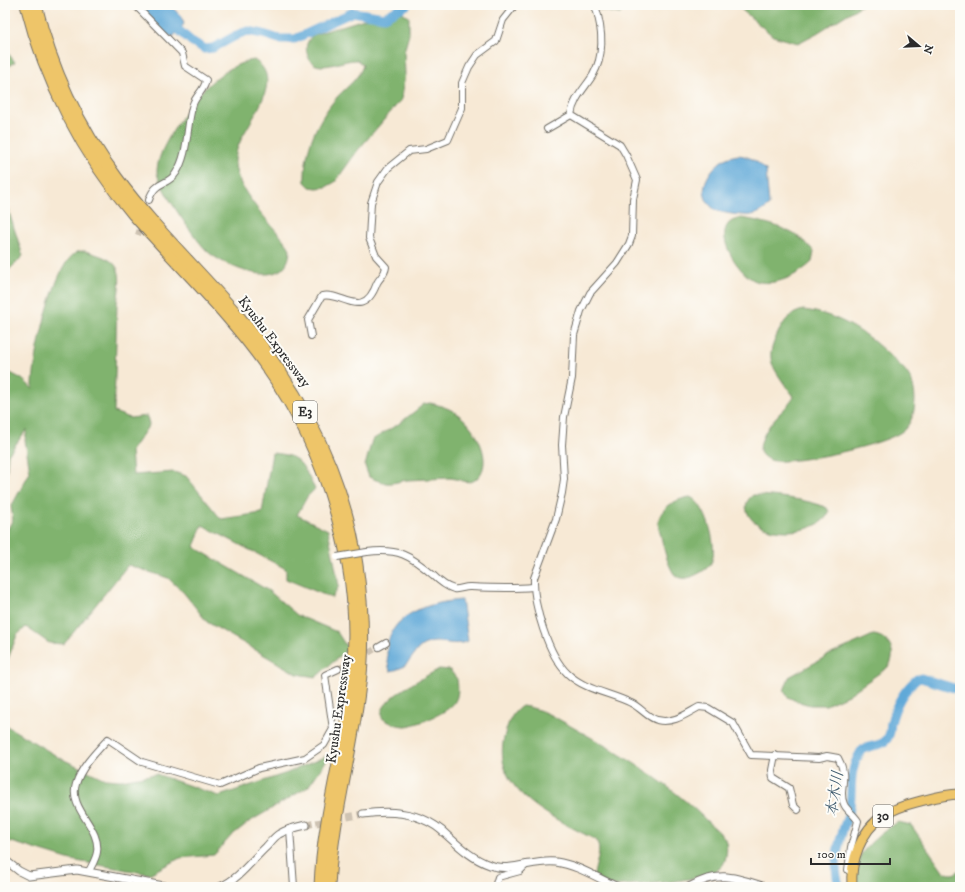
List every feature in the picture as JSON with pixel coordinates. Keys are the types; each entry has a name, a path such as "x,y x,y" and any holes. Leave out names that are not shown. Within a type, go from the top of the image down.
{"highway":[{"name":"Kyushu Expressway","path":"32,8 40,52 56,91 78,134 95,162 132,212 234,324 266,366 302,424 328,486 342,537 348,567 352,599 353,646 349,701 326,827 320,887"},
{"name":"Kyushu Expressway","path":"32,8 64,86 94,143 138,205 240,318 269,355 311,422 336,484 357,562 362,619 362,653 360,690 335,827 329,887"}],"main road":[{"name":"30","path":"852,887 852,873 862,842 870,828 882,816 893,809 929,798 960,794"}],"street":[{"path":"136,5 182,53 185,66 206,80 205,86 193,103 181,165 176,174 152,191 149,200"},
{"path":"312,336 308,320 322,296 331,296 352,303 365,300 374,292 378,280 385,273 386,267 376,256 369,238 371,203 378,182 388,168 409,151 426,149 448,140 462,108 462,83 468,67 476,55 496,41 503,20 515,5"},
{"path":"571,115 571,110 580,92 594,74 600,53 601,22 596,5"},
{"path":"547,129 571,115"},
{"path":"571,115 620,145 637,180 633,198 632,236 629,244 616,263 590,293 581,311 576,330 572,378 564,417 562,445 564,479 562,494 556,519 534,578 533,587 545,633 554,652 568,674 593,689 632,703 657,720 668,720 689,714 699,707 708,708 733,723 751,755 819,758 827,756 838,758 843,767 844,776 842,796 844,805 858,821 848,861 848,870 852,873"},
{"path":"338,558 386,549 402,554 418,562 438,580 454,589 468,587 513,589 533,587"},
{"path":"379,647 386,643"},
{"path":"89,871 98,851 96,838 74,795 75,785 79,776 93,756 108,739 142,762 220,785 259,768 305,758 324,745 333,729 325,675 338,669"},
{"path":"775,756 772,770 773,778 788,788 793,805 798,810"},
{"path":"363,814 397,812 427,821 440,829 467,854 488,865 500,867 555,862 566,864 618,887"},
{"path":"220,887 229,883 242,872 254,857 278,835 290,829 306,826"},
{"path":"290,829 294,887"},
{"path":"5,860 19,871 29,876 68,870 89,871 142,885 169,887"},
{"path":"495,887 498,877 520,871 527,864"},
{"path":"689,887 702,880 715,876 744,880 765,887"}],"green space":[{"path":"588,5 629,5 620,14 596,9"},
{"path":"736,5 862,5 798,43 773,36"},
{"path":"396,9 407,15 409,18 409,34 404,52 405,74 401,100 358,150 335,182 326,187 310,187 305,182 305,170 309,147 313,136 331,105 356,78 363,65 357,60 350,60 328,66 315,64 310,60 307,53 306,48 308,41 313,35"},
{"path":"5,52 7,52 15,62 8,67 5,66"},
{"path":"254,60 263,68 267,78 266,88 257,111 238,146 235,159 236,169 243,188 290,249 287,263 279,271 268,274 241,270 216,258 207,251 170,201 157,172 160,156 168,140 200,93 216,78 234,66"},
{"path":"5,200 23,256 5,274"},
{"path":"741,218 782,228 800,238 808,244 814,252 812,262 786,279 771,282 756,281 743,271 736,263 726,244 726,227 732,221"},
{"path":"85,251 113,262 119,273 120,281 117,303 114,412 130,418 147,416 149,425 131,451 133,475 174,472 186,476 221,519 262,513 272,453 290,456 304,468 315,489 307,497 297,515 328,530 339,586 332,598 286,579 286,569 202,525 194,547 269,591 297,615 337,632 348,649 316,677 297,674 207,622 184,593 168,578 128,565 64,644 49,643 26,627 17,635 5,667 5,534 13,519 11,507 30,472 25,440 27,429 8,455 5,496 5,370 22,379 33,389 40,338 59,276 68,261 77,252"},
{"path":"803,310 829,316 852,326 873,341 902,367 911,379 915,394 912,418 904,430 895,436 862,447 822,456 787,461 773,461 763,456 760,452 760,445 767,430 794,397 775,371 771,359 772,347 786,320 794,313"},
{"path":"430,403 453,411 472,429 481,446 484,456 484,465 481,473 475,480 469,482 449,478 407,480 388,483 369,477 365,466 372,440 400,423 424,404"},
{"path":"753,495 802,500 827,508 829,512 823,520 813,526 801,530 774,530 762,526 752,520 747,511 746,504"},
{"path":"690,497 696,501 701,508 710,527 713,556 711,563 705,570 691,577 682,578 676,576 671,568 666,556 658,524 661,513 669,505"},
{"path":"873,635 884,639 890,646 892,657 888,667 848,695 826,705 810,705 788,697 784,691 789,677 827,656"},
{"path":"439,669 450,670 457,679 457,697 450,707 432,718 406,726 394,724 382,718 382,711 394,696 403,689"},
{"path":"522,706 549,714 592,738 663,783 695,809 725,839 726,853 722,866 714,872 702,876 670,882 610,886 594,882 599,850 596,840 545,813 529,801 516,787 506,772 502,754 505,734 513,715"},
{"path":"5,725 60,758 105,779 121,780 156,774 219,796 287,773 331,754 308,787 249,822 231,836 214,855 180,858 149,874 71,860 5,840"},
{"path":"898,822 911,825 944,872 953,874 960,869 960,887 859,887 855,877 855,868 859,858 873,841"}],"water":[{"path":"137,5 170,5 182,17 184,24 173,37 165,34"},
{"path":"738,155 754,160 766,170 769,205 761,212 748,215 726,213 714,209 705,197 705,183 712,170 725,159"},
{"path":"462,600 468,641 458,644 431,642 421,646 404,666 390,671 387,653 389,639 395,627 417,610 431,605"}],"waterway":[{"path":"171,23 191,41 205,49 213,48 239,34 248,31 279,39 295,39 353,12 384,17 407,5"},
{"name":"本木川","path":"840,887 836,867 837,853 849,810 852,773 860,753 866,748 883,743 887,740 890,734 891,723 895,710 904,693 917,679 921,678 960,690"}],"tunnel":[{"path":"138,235 142,222"},
{"path":"361,657 379,647"},
{"path":"338,669 353,661"},
{"path":"306,825 363,814"}]}
